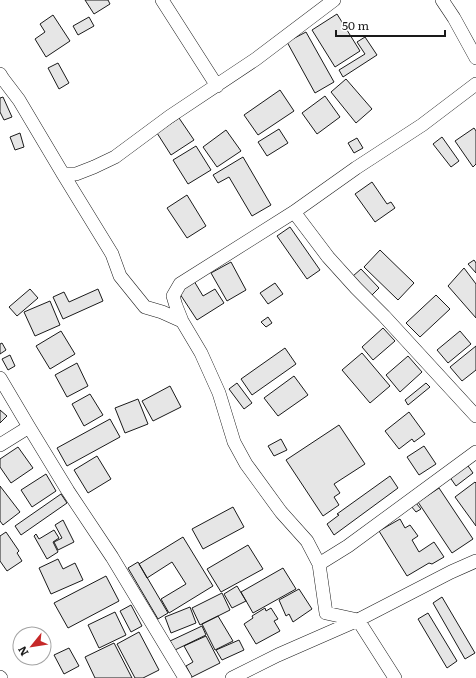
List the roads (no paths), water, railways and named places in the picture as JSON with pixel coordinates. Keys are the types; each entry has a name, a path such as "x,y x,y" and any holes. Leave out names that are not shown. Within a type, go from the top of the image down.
{"street":[{"path":"162,0 217,86"},
{"path":"63,174 76,174 115,157 169,117 256,59 334,0"},
{"path":"442,0 454,18 476,58"},
{"path":"0,74 20,100 112,254 120,276 145,307 162,312 182,321"},
{"path":"395,678 358,620 326,613 319,564 307,541 281,512 246,464 234,442 219,393 200,353 182,321 173,296 180,284 294,212 356,168 422,125 476,84"},
{"path":"294,212 328,257 476,416"},
{"path":"0,378 68,491 112,556 185,678"},
{"path":"0,445 29,427"},
{"path":"319,564 348,546 476,452"},
{"path":"232,678 278,655 358,620 451,572 476,561"}]}
